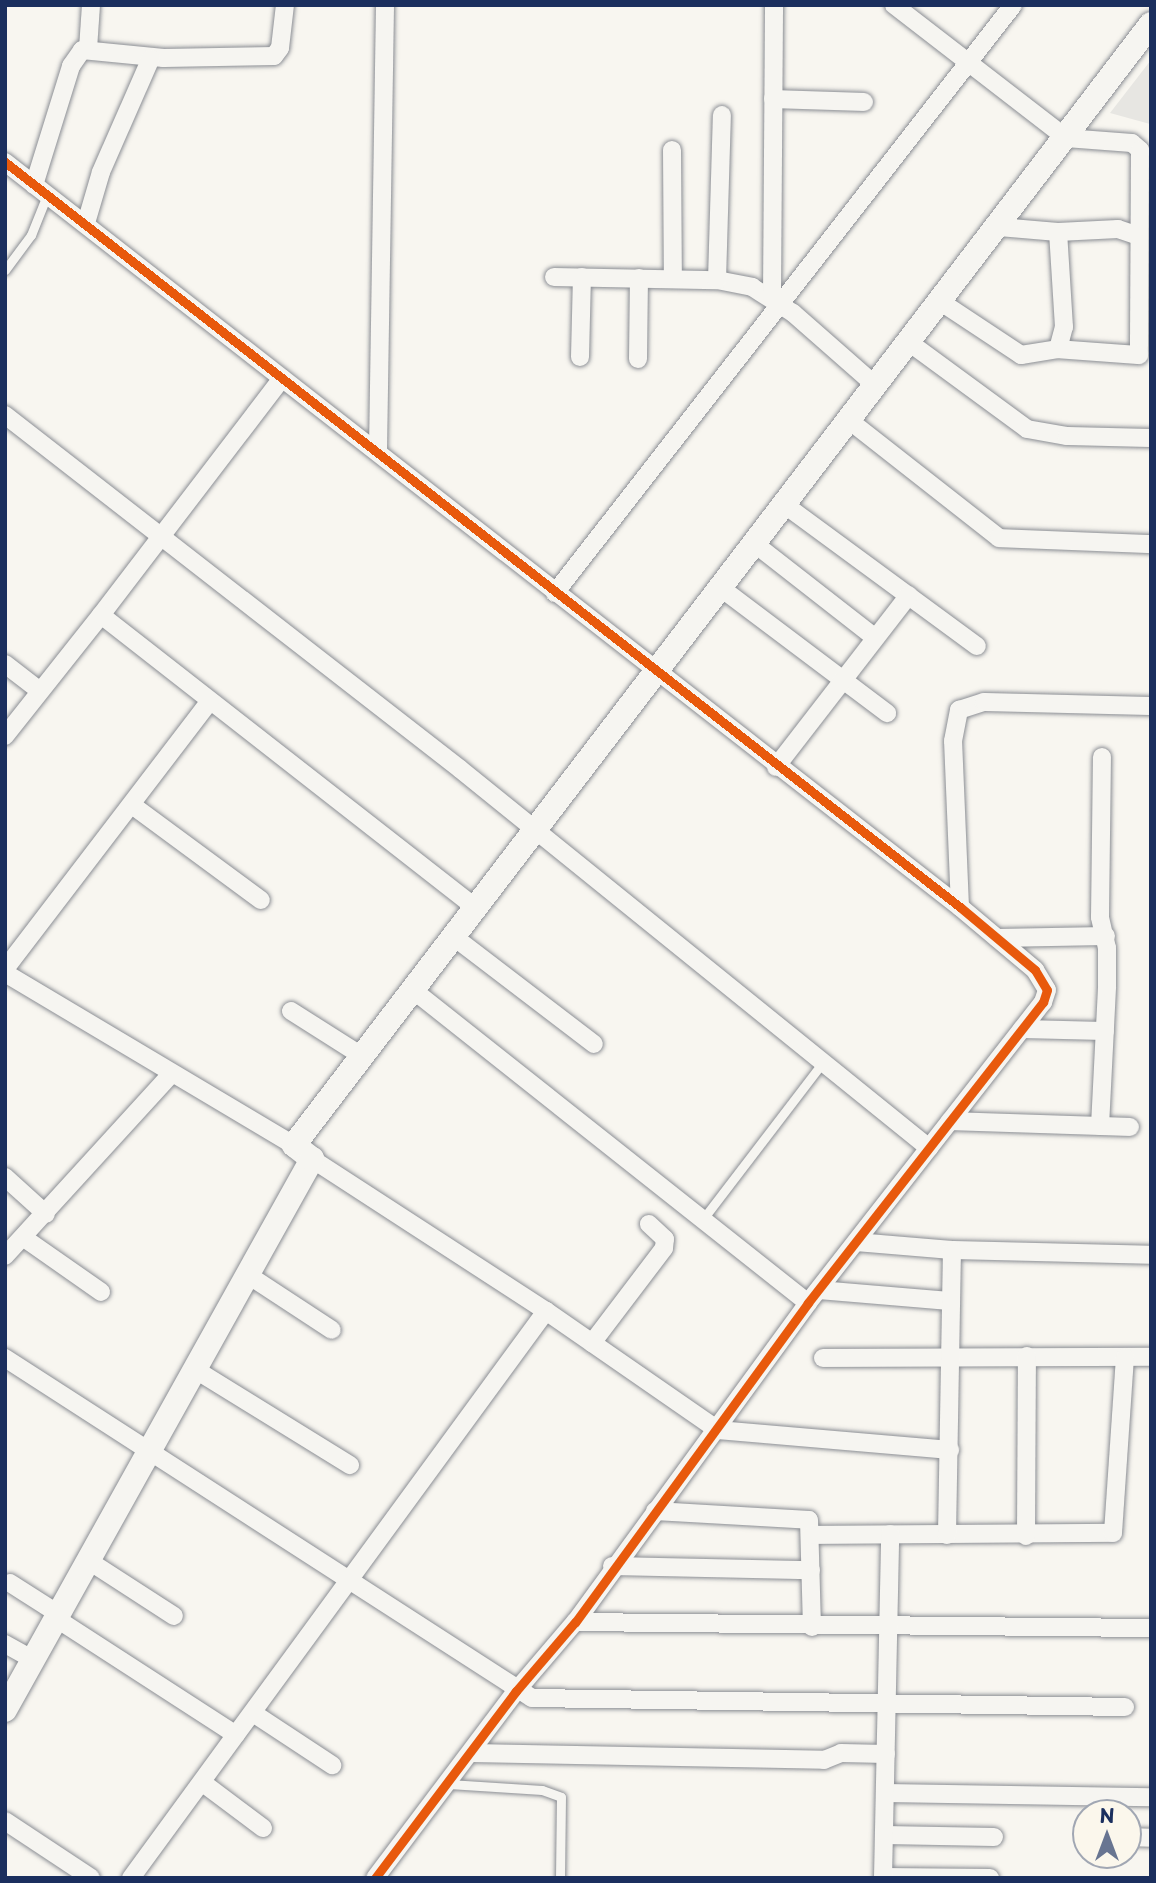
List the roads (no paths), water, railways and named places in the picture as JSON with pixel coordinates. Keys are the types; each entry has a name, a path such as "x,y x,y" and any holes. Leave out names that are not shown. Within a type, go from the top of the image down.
{"street":[{"path":"88,49 91,5"},
{"path":"41,190 71,66 76,56 88,49 151,58 274,56 280,48 285,5"},
{"path":"378,451 385,5"},
{"path":"775,5 773,99 776,300"},
{"path":"894,5 970,60 1066,138 1138,146 1139,355 1058,349 1021,355 941,302"},
{"path":"555,593 776,300 1013,5"},
{"path":"5,1710 248,1275 303,1152 362,1056 999,227 1151,24"},
{"path":"86,223 101,172 151,58"},
{"path":"773,99 864,102"},
{"path":"717,280 722,115"},
{"path":"672,150 673,279"},
{"path":"5,162 378,451 776,767 960,907 1035,970 1047,990 1043,1002 813,1296 718,1430 612,1566 575,1622 516,1691 449,1784 375,1878"},
{"path":"999,227 1058,232 1118,229 1138,236"},
{"path":"1058,232 1064,327 1058,349"},
{"path":"554,276 717,280 752,287 776,300 876,386"},
{"path":"580,356 582,277"},
{"path":"638,359 639,278"},
{"path":"910,343 1027,429 1067,436 1151,438"},
{"path":"5,736 282,378"},
{"path":"5,415 535,831 929,1148"},
{"path":"850,421 999,538 1151,544"},
{"path":"785,505 977,646"},
{"path":"755,544 874,637"},
{"path":"721,588 887,713"},
{"path":"776,767 842,677 909,595"},
{"path":"101,615 476,908"},
{"path":"5,664 40,691"},
{"path":"210,701 5,971 303,1152 546,1311 718,1430 950,1450"},
{"path":"960,907 953,741 959,710 984,702 1151,706"},
{"path":"1100,1126 1106,936 1100,917 1102,757"},
{"path":"132,805 261,900"},
{"path":"997,938 1106,936"},
{"path":"454,937 594,1044"},
{"path":"413,989 702,1219 813,1296 950,1301"},
{"path":"291,1011 362,1056"},
{"path":"1022,1029 1105,1031"},
{"path":"5,1256 171,1074"},
{"path":"950,1121 1130,1127"},
{"path":"5,1177 46,1214"},
{"path":"592,1343 664,1248 665,1239 649,1224"},
{"path":"24,1238 101,1292"},
{"path":"856,1242 952,1250 1151,1255"},
{"path":"947,1535 950,1450 948,1356 952,1250"},
{"path":"248,1275 332,1330"},
{"path":"131,1878 204,1783 348,1578 546,1311"},
{"path":"1026,1536 1027,1356"},
{"path":"811,1535 1113,1534 1125,1357"},
{"path":"823,1358 1151,1357"},
{"path":"5,1358 348,1578 516,1691 551,1700 1125,1707"},
{"path":"196,1370 350,1465"},
{"path":"655,1511 804,1517 811,1525 812,1627"},
{"path":"890,1534 883,1877 990,1878"},
{"path":"89,1561 174,1616"},
{"path":"612,1566 811,1570"},
{"path":"10,1583 236,1735"},
{"path":"575,1622 888,1628 1151,1628"},
{"path":"5,1644 34,1660"},
{"path":"253,1713 332,1765"},
{"path":"471,1753 824,1760 841,1753 886,1754"},
{"path":"204,1783 263,1828"},
{"path":"885,1793 1151,1797"},
{"path":"8,1830 91,1878"},
{"path":"884,1835 994,1837"}],"lane":[{"path":"5,270 31,235 41,190"},
{"path":"702,1219 824,1061"},
{"path":"449,1784 542,1790 561,1797 560,1878"}]}
